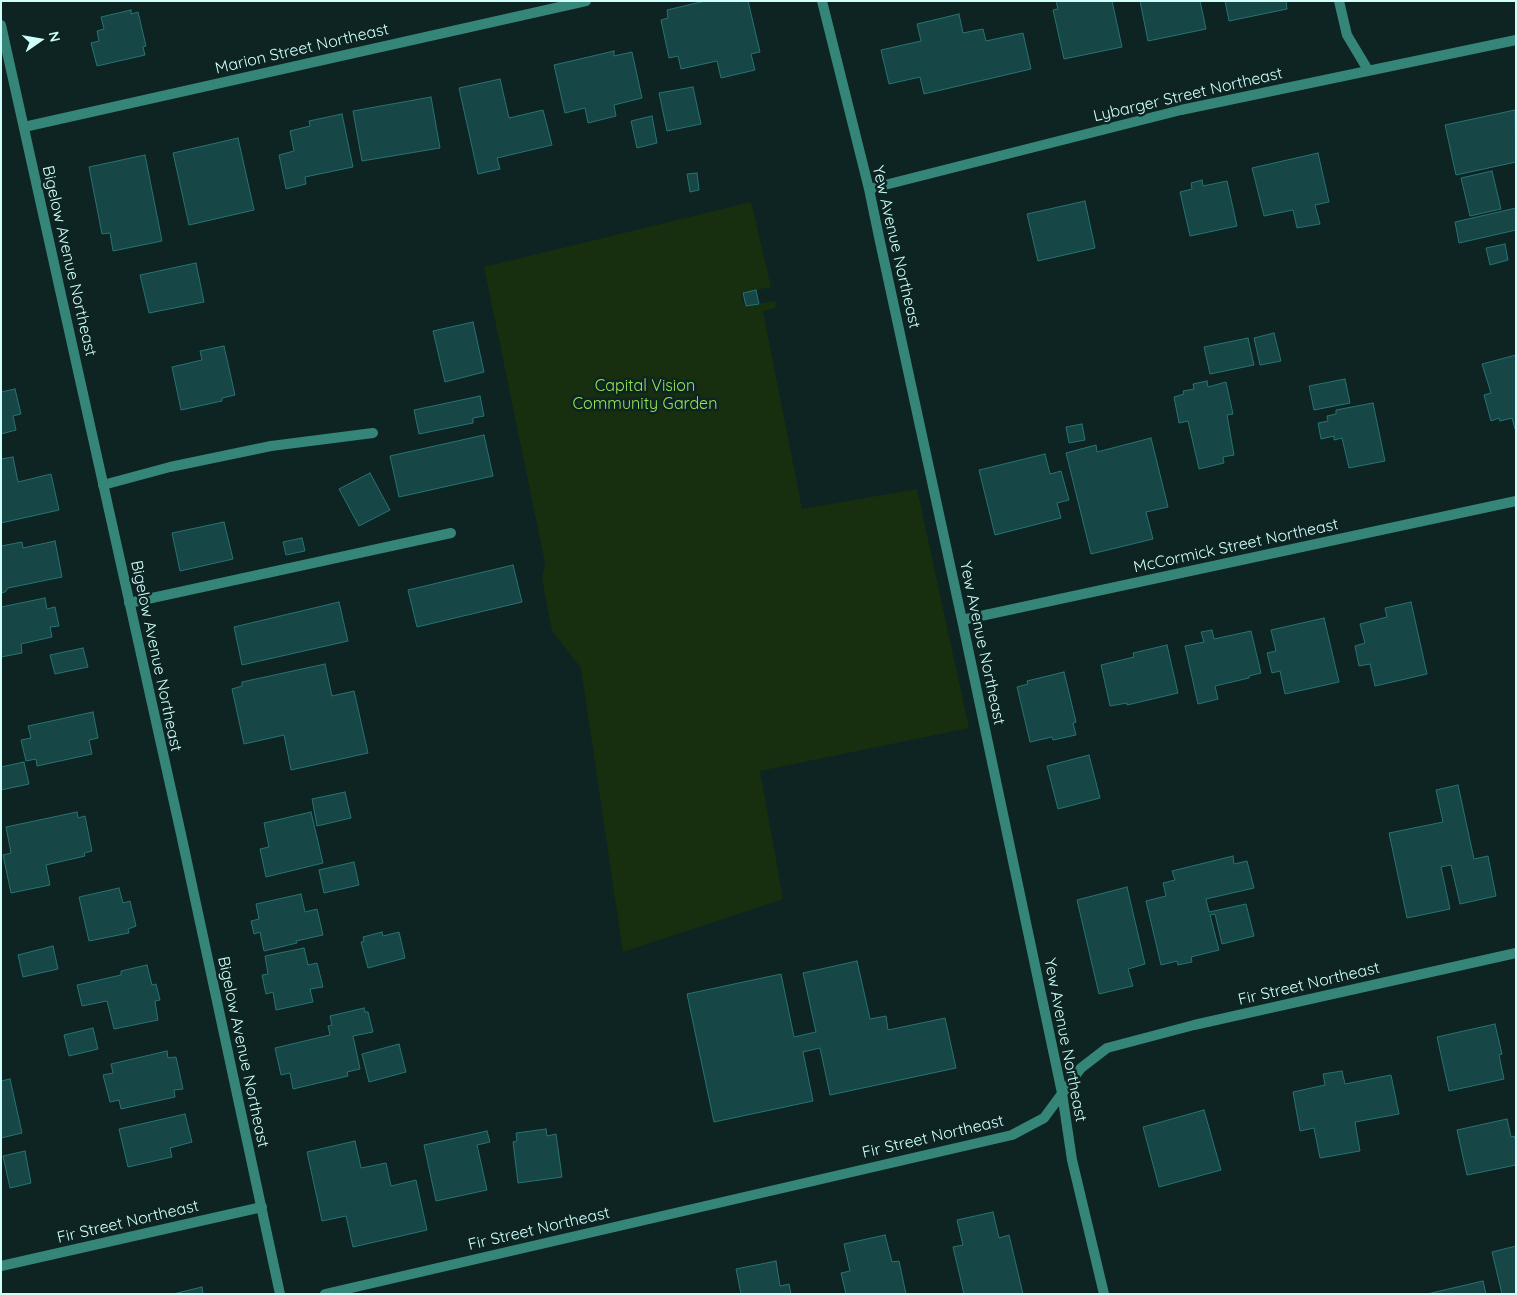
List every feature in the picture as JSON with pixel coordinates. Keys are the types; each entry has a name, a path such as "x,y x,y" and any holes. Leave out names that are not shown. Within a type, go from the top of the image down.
{"street":[{"name":"Marion Street Northeast","path":"24,127 586,1"},
{"name":"Yew Avenue Northeast","path":"822,1 869,189 1062,1093 1072,1160 1104,1294"},
{"path":"1339,1 1347,35 1368,70"},
{"name":"Bigelow Avenue Northeast","path":"1,25 280,1294"},
{"name":"Lybarger Street Northeast","path":"869,189 1180,110 1516,40"},
{"path":"103,484 170,467 271,446 373,432"},
{"name":"McCormick Street Northeast","path":"962,620 1516,501"},
{"path":"129,603 451,533"},
{"name":"Fir Street Northeast","path":"324,1294 1012,1135 1044,1118 1080,1068 1107,1048 1194,1025 1516,953"},
{"name":"Fir Street Northeast","path":"1,1266 262,1207"}],"green space":[{"name":"Capital Vision Community Garden","path":"751,202 771,287 741,293 744,306 776,301 775,308 763,311 802,509 917,489 969,728 760,771 783,899 623,952 581,668 552,631 542,579 545,563 484,267"}],"building":[{"path":"705,1 748,1 760,52 751,54 755,70 721,78 717,61 681,69 678,56 669,58 661,20 668,18 667,10"},
{"path":"1056,1 1112,1 1122,47 1064,59 1053,10 1058,9"},
{"path":"1140,1 1200,1 1206,29 1148,41"},
{"path":"1225,1 1286,1 1287,9 1229,21"},
{"path":"131,10 131,14 138,12 146,46 143,47 145,55 97,66 91,43 99,41 97,31 104,29 101,17"},
{"path":"959,14 963,33 983,29 986,41 1023,33 1031,69 924,94 920,77 889,84 881,50 921,41 917,24"},
{"path":"614,51 614,56 632,52 642,98 614,105 616,116 588,123 585,108 565,113 554,65"},
{"path":"500,79 509,118 543,110 552,145 497,158 500,169 478,174 459,88"},
{"path":"693,87 701,124 667,131 659,93"},
{"path":"431,97 440,148 362,161 353,111"},
{"path":"1515,110 1516,162 1456,175 1445,125"},
{"path":"342,114 353,167 305,177 306,184 286,189 279,155 294,151 290,131 310,126 309,121"},
{"path":"652,116 657,143 637,148 631,121"},
{"path":"238,138 254,210 189,225 173,153"},
{"path":"1318,153 1329,202 1315,205 1320,224 1297,228 1293,210 1264,216 1252,168"},
{"path":"145,155 162,241 113,251 110,233 102,234 89,167"},
{"path":"1492,171 1501,209 1470,216 1461,178"},
{"path":"697,173 699,190 690,192 687,174"},
{"path":"1202,180 1203,186 1227,181 1237,226 1190,236 1180,192 1192,189 1191,183"},
{"path":"1085,201 1095,248 1038,261 1027,214"},
{"path":"1516,208 1516,230 1459,243 1455,222"},
{"path":"1505,244 1508,260 1490,265 1486,248"},
{"path":"196,263 204,302 149,313 140,275"},
{"path":"756,290 759,304 746,306 743,293"},
{"path":"473,322 484,372 445,382 433,331"},
{"path":"1274,333 1281,361 1260,365 1254,338"},
{"path":"1248,338 1254,365 1210,374 1204,347"},
{"path":"224,346 235,395 222,398 222,401 181,410 172,367 202,360 200,351"},
{"path":"1516,355 1515,429 1512,418 1500,421 1499,418 1491,421 1484,395 1491,393 1482,364"},
{"path":"1345,379 1350,403 1314,410 1309,386"},
{"path":"1207,381 1208,387 1226,382 1233,414 1227,415 1234,455 1223,457 1224,463 1199,469 1188,421 1179,423 1174,397 1184,394 1183,391 1194,389 1193,384"},
{"path":"15,389 21,414 13,416 16,430 1,434 1,392"},
{"path":"480,396 484,416 473,418 473,423 419,434 414,410"},
{"path":"1373,403 1385,461 1349,468 1342,438 1334,440 1334,436 1321,439 1318,423 1328,421 1327,416 1336,414 1336,410"},
{"path":"1082,424 1085,440 1069,443 1066,427"},
{"path":"484,435 493,476 399,497 390,456"},
{"path":"1151,438 1168,507 1146,512 1153,539 1091,554 1066,453 1096,445 1097,452"},
{"path":"1045,454 1050,474 1061,471 1069,500 1057,503 1061,518 995,535 979,470"},
{"path":"13,457 18,482 51,474 59,510 1,523 1,459"},
{"path":"370,473 390,510 359,526 339,489"},
{"path":"224,522 233,559 180,571 172,533"},
{"path":"302,538 305,551 286,555 283,542"},
{"path":"55,541 62,577 8,588 5,592 1,593 1,546 22,542 23,548"},
{"path":"513,565 522,602 417,627 408,590"},
{"path":"45,598 47,609 55,607 59,626 50,627 52,637 21,644 22,653 1,657 1,607"},
{"path":"339,602 348,641 242,665 234,627"},
{"path":"1411,602 1427,674 1375,686 1370,664 1359,666 1355,646 1365,643 1360,624 1387,617 1385,608"},
{"path":"1324,618 1339,682 1285,694 1280,671 1272,673 1267,653 1276,651 1271,630"},
{"path":"1212,630 1214,639 1251,631 1261,673 1249,676 1249,678 1215,686 1218,699 1198,704 1185,646 1204,642 1201,632"},
{"path":"1167,645 1178,693 1127,705 1127,703 1110,706 1101,665 1134,657 1133,653"},
{"path":"83,648 88,667 55,674 50,655"},
{"path":"325,664 332,696 354,691 368,753 291,770 284,735 244,744 232,689 242,686 242,682"},
{"path":"1064,672 1076,722 1073,723 1076,735 1053,740 1052,737 1030,742 1017,687 1028,684 1027,681"},
{"path":"93,712 98,738 89,740 92,754 37,766 36,759 26,761 21,740 31,738 28,726"},
{"path":"1089,755 1100,798 1058,809 1047,766"},
{"path":"24,762 29,784 1,790 1,767"},
{"path":"1458,785 1474,859 1488,856 1496,896 1460,904 1451,865 1441,867 1450,909 1407,918 1389,833 1443,822 1436,790"},
{"path":"345,792 351,818 317,826 312,799"},
{"path":"77,812 78,818 85,816 92,851 84,853 85,856 46,865 50,885 11,893 3,855 11,853 6,827"},
{"path":"311,812 323,863 266,877 260,849 269,847 264,823"},
{"path":"1233,856 1234,864 1247,861 1254,888 1206,899 1209,912 1246,904 1254,936 1222,944 1215,914 1210,915 1219,950 1191,957 1192,962 1178,965 1177,961 1161,965 1146,901 1166,896 1163,883 1175,880 1172,871"},
{"path":"354,862 359,885 324,893 319,870"},
{"path":"1127,887 1145,964 1128,969 1133,986 1099,994 1077,900"},
{"path":"119,888 123,903 130,901 136,926 128,929 129,933 89,941 79,897"},
{"path":"301,894 305,912 317,909 323,935 264,951 260,932 254,934 251,921 259,919 256,904"},
{"path":"382,932 383,936 399,932 405,958 368,968 361,942 364,941 363,937"},
{"path":"53,946 58,969 23,977 18,955"},
{"path":"304,948 308,965 317,963 323,987 310,989 313,1002 276,1010 273,992 266,994 262,975 268,974 265,956"},
{"path":"857,961 870,1019 886,1016 888,1030 945,1018 956,1068 830,1095 820,1048 803,1052 813,1101 714,1122 687,994 781,974 794,1037 816,1032 803,973"},
{"path":"147,965 152,985 156,984 160,1000 155,1001 158,1020 114,1029 107,1001 82,1006 77,985 121,975 121,971"},
{"path":"364,1008 365,1012 368,1012 373,1032 353,1036 360,1069 347,1072 348,1076 293,1089 290,1073 281,1075 275,1048 330,1035 328,1026 332,1025 330,1016"},
{"path":"1495,1024 1502,1054 1499,1055 1504,1079 1449,1091 1437,1037"},
{"path":"93,1028 98,1049 69,1056 64,1035"},
{"path":"399,1044 406,1072 369,1082 362,1054"},
{"path":"167,1051 168,1058 176,1057 183,1089 174,1090 175,1097 121,1109 119,1100 110,1102 103,1075 113,1073 111,1064"},
{"path":"1342,1071 1345,1084 1391,1075 1399,1114 1355,1122 1360,1151 1320,1158 1314,1128 1300,1131 1293,1092 1325,1085 1323,1074"},
{"path":"10,1079 22,1133 1,1138 1,1081"},
{"path":"1204,1110 1221,1170 1159,1187 1143,1127"},
{"path":"185,1114 192,1142 170,1148 172,1157 128,1167 119,1129"},
{"path":"1507,1119 1511,1137 1514,1136 1516,1142 1516,1165 1467,1175 1457,1130"},
{"path":"546,1129 547,1136 556,1134 562,1177 518,1183 513,1142 517,1141 516,1133"},
{"path":"487,1131 490,1142 477,1145 487,1190 436,1201 424,1145"},
{"path":"355,1141 361,1168 386,1163 391,1186 416,1180 427,1230 353,1247 346,1216 322,1221 307,1152"},
{"path":"25,1151 31,1183 10,1188 3,1156"},
{"path":"993,1212 999,1238 1009,1235 1023,1294 964,1294 953,1247 963,1245 957,1220"},
{"path":"885,1235 892,1262 899,1261 906,1294 846,1294 841,1273 850,1271 844,1244"},
{"path":"1516,1246 1516,1294 1502,1294 1492,1252"},
{"path":"776,1261 780,1286 789,1284 791,1294 741,1294 736,1269"},
{"path":"1483,1281 1486,1294 1427,1294"},
{"path":"202,1287 203,1294 173,1294"}]}
